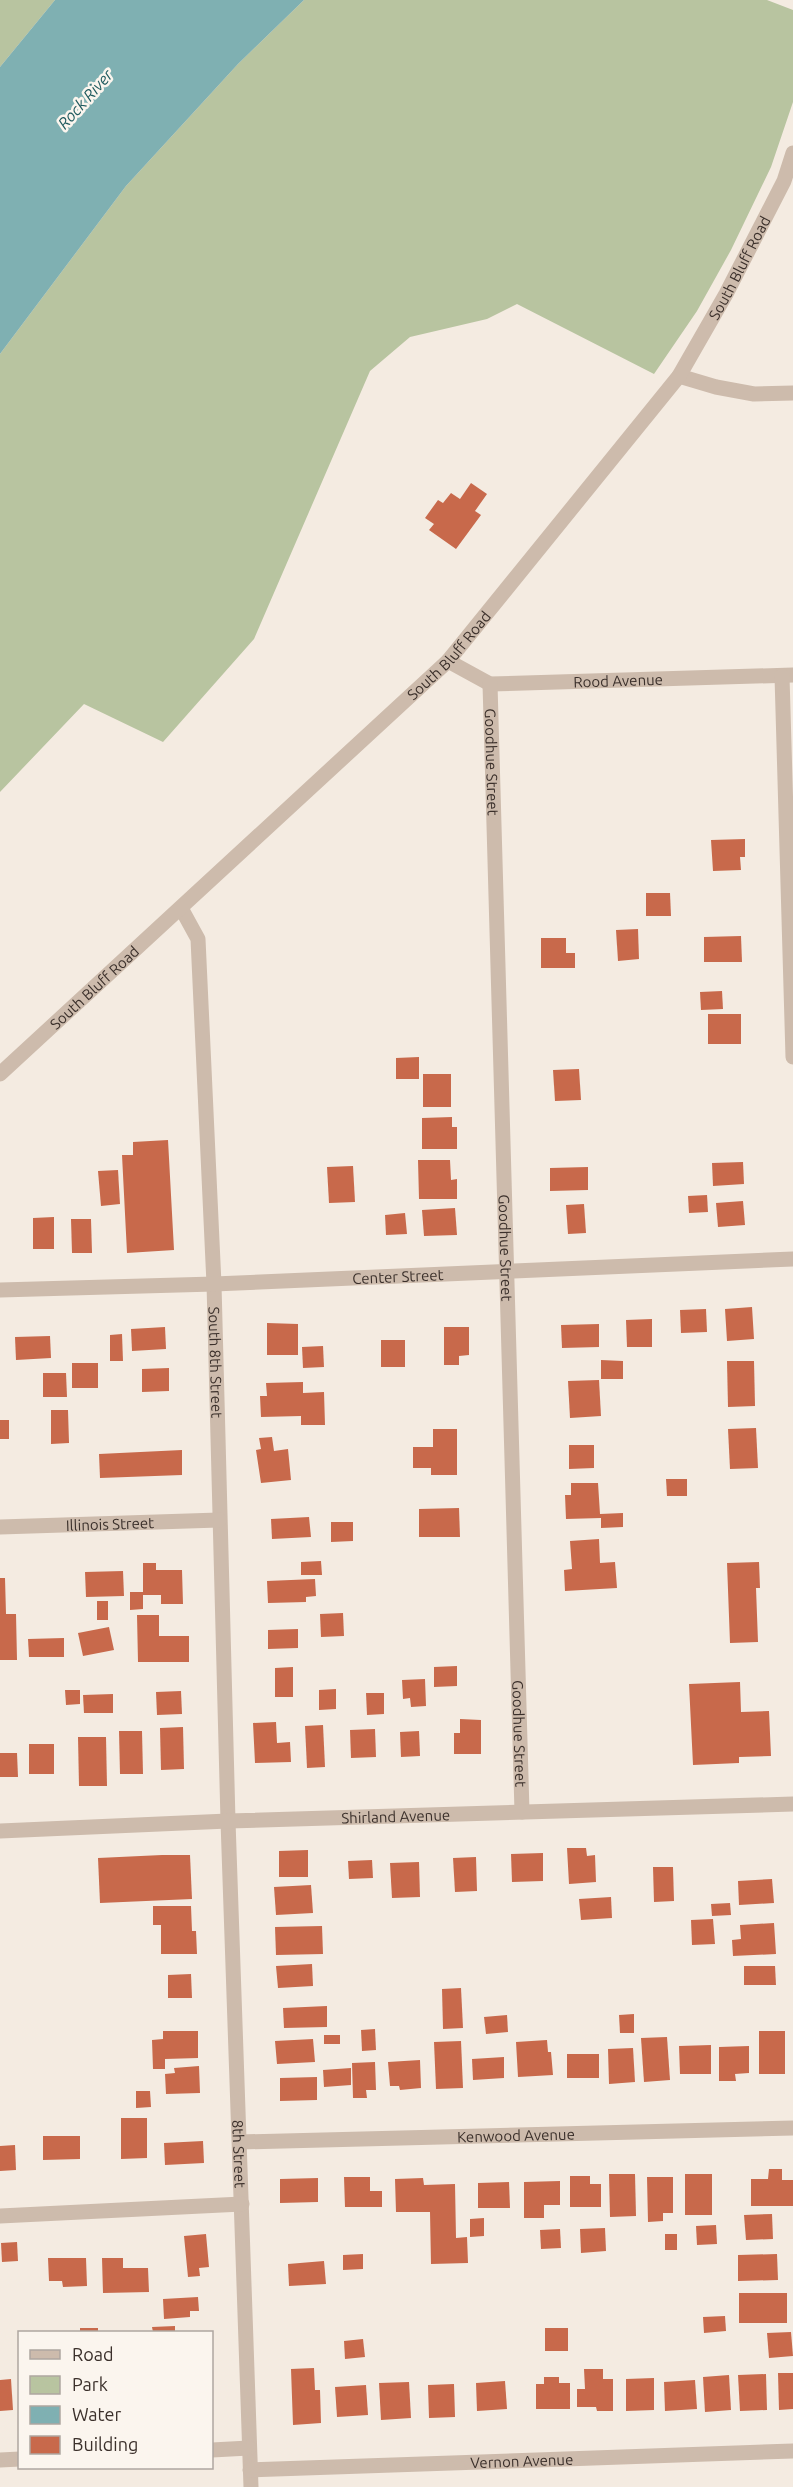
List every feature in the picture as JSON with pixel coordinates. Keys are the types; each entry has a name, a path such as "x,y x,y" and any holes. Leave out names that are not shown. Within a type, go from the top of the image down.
{"street":[{"name":"South Bluff Road","path":"0,1074 448,661 678,376 732,284 784,181 793,153"},
{"path":"678,376 716,387 754,394 793,393"},
{"path":"448,661 490,684"},
{"path":"787,676 793,1057"},
{"name":"Rood Avenue","path":"490,684 787,676"},
{"name":"Goodhue Street","path":"490,684 522,1812"},
{"name":"South 8th Street","path":"182,908 198,939 214,1284 228,1821"},
{"name":"Center Street","path":"0,1290 214,1284 793,1259"},
{"name":"Illinois Street","path":"0,1527 219,1521"},
{"name":"Shirland Avenue","path":"0,1831 228,1821 793,1804"},
{"name":"8th Street","path":"228,1821 251,2487"},
{"name":"Kenwood Avenue","path":"240,2142 793,2128"},
{"path":"0,2216 242,2204"},
{"path":"213,2450 249,2448"},
{"name":"Vernon Avenue","path":"250,2470 793,2451"},
{"path":"0,2460 18,2459"}],"green space":[{"path":"0,0 55,0 0,67"},
{"path":"304,0 767,0 793,10 793,102 771,167 731,250 697,311 654,374 517,304 487,319 410,337 370,371 254,639 163,742 84,704 0,792 0,354 126,186 238,64"}],"water":[{"name":"Rock River","path":"55,0 304,0 238,64 126,186 0,354 0,67"}],"building":[{"path":"471,483 487,494 475,511 481,515 456,549 429,530 434,524 425,518 438,500 443,503 451,493 460,499"},
{"path":"745,839 745,857 740,857 741,870 713,871 711,840"},
{"path":"646,893 670,893 671,916 646,916"},
{"path":"638,929 639,959 618,961 616,930"},
{"path":"741,936 742,962 704,962 704,937"},
{"path":"541,938 566,938 566,953 575,953 575,968 541,968"},
{"path":"722,991 723,1009 701,1010 700,992"},
{"path":"708,1014 741,1014 741,1044 708,1044"},
{"path":"419,1057 419,1079 396,1079 396,1058"},
{"path":"579,1069 581,1100 555,1101 553,1070"},
{"path":"423,1074 451,1074 451,1107 423,1107"},
{"path":"452,1117 452,1127 457,1127 457,1149 422,1149 422,1118"},
{"path":"168,1140 174,1250 127,1253 122,1155 133,1155 133,1142"},
{"path":"418,1160 450,1160 451,1180 457,1179 457,1199 419,1199"},
{"path":"743,1162 744,1184 713,1186 712,1163"},
{"path":"353,1166 355,1202 329,1203 327,1167"},
{"path":"588,1167 588,1190 550,1191 550,1168"},
{"path":"118,1170 120,1204 101,1206 98,1171"},
{"path":"707,1195 708,1212 689,1213 688,1196"},
{"path":"743,1201 745,1225 718,1227 716,1203"},
{"path":"584,1204 586,1233 568,1234 566,1205"},
{"path":"455,1208 457,1235 424,1236 422,1210"},
{"path":"405,1213 407,1234 386,1235 385,1215"},
{"path":"54,1217 54,1249 33,1249 33,1218"},
{"path":"71,1219 91,1219 92,1253 72,1253"},
{"path":"752,1307 754,1339 727,1341 725,1309"},
{"path":"706,1309 707,1332 681,1333 680,1310"},
{"path":"652,1319 652,1347 627,1347 626,1320"},
{"path":"267,1323 298,1324 298,1355 267,1355"},
{"path":"599,1324 599,1347 562,1348 561,1325"},
{"path":"165,1327 166,1349 132,1351 131,1329"},
{"path":"444,1327 469,1327 469,1355 459,1356 459,1365 444,1365"},
{"path":"122,1334 123,1361 110,1361 110,1335"},
{"path":"50,1336 51,1358 16,1360 15,1337"},
{"path":"381,1340 405,1340 405,1367 381,1367"},
{"path":"323,1346 324,1367 303,1368 302,1347"},
{"path":"601,1360 623,1361 623,1379 601,1379"},
{"path":"727,1361 754,1361 755,1406 728,1407"},
{"path":"72,1363 98,1363 98,1388 72,1388"},
{"path":"169,1368 169,1391 142,1392 142,1369"},
{"path":"43,1373 66,1373 67,1397 43,1397"},
{"path":"599,1380 601,1416 570,1418 568,1381"},
{"path":"303,1382 303,1393 324,1392 325,1425 301,1425 301,1416 261,1417 260,1396 267,1396 266,1383"},
{"path":"51,1410 68,1410 69,1443 51,1444"},
{"path":"0,1420 9,1420 9,1439 0,1439"},
{"path":"756,1428 758,1468 730,1469 728,1429"},
{"path":"433,1429 457,1429 457,1475 431,1475 431,1468 413,1468 413,1447 433,1447"},
{"path":"272,1437 274,1451 288,1449 291,1480 261,1483 256,1450 261,1449 259,1438"},
{"path":"569,1445 594,1445 594,1468 569,1469"},
{"path":"182,1450 182,1475 100,1478 99,1454"},
{"path":"666,1479 687,1479 687,1496 667,1496"},
{"path":"571,1483 598,1483 600,1514 623,1513 623,1527 601,1528 601,1518 566,1519 565,1495 571,1495"},
{"path":"459,1508 460,1537 419,1537 419,1509"},
{"path":"309,1517 311,1537 272,1539 271,1519"},
{"path":"331,1522 353,1522 353,1541 331,1542"},
{"path":"599,1539 600,1563 615,1562 617,1588 565,1591 564,1570 572,1569 570,1541"},
{"path":"321,1561 322,1575 301,1575 301,1562"},
{"path":"759,1562 760,1588 756,1588 758,1642 730,1643 727,1563"},
{"path":"143,1563 156,1563 156,1570 182,1570 183,1604 161,1604 161,1595 143,1595 143,1609 130,1610 130,1592 143,1592"},
{"path":"123,1571 124,1596 86,1597 85,1572"},
{"path":"0,1578 5,1578 6,1614 16,1614 17,1660 0,1660"},
{"path":"315,1579 316,1596 306,1597 306,1602 268,1603 267,1581"},
{"path":"97,1601 108,1601 108,1620 97,1620"},
{"path":"343,1613 344,1636 321,1637 320,1614"},
{"path":"137,1615 159,1615 159,1636 189,1636 189,1662 138,1662"},
{"path":"109,1627 114,1650 83,1656 78,1633"},
{"path":"298,1629 298,1648 268,1649 268,1630"},
{"path":"64,1638 64,1657 29,1657 28,1639"},
{"path":"457,1666 457,1686 434,1687 434,1667"},
{"path":"293,1667 293,1697 275,1697 275,1668"},
{"path":"425,1679 426,1706 411,1707 410,1698 403,1699 402,1680"},
{"path":"740,1682 741,1712 769,1711 771,1756 739,1757 739,1763 693,1765 689,1684"},
{"path":"336,1689 336,1709 319,1710 319,1690"},
{"path":"65,1690 80,1690 80,1704 66,1705"},
{"path":"181,1691 182,1714 157,1715 156,1692"},
{"path":"366,1693 384,1693 384,1714 367,1715"},
{"path":"113,1694 113,1713 84,1713 83,1695"},
{"path":"460,1719 481,1720 481,1754 454,1754 454,1733 460,1733"},
{"path":"276,1722 277,1743 290,1742 291,1762 255,1763 253,1723"},
{"path":"323,1725 325,1767 307,1768 305,1726"},
{"path":"183,1727 184,1769 161,1770 160,1728"},
{"path":"375,1729 376,1757 351,1758 350,1730"},
{"path":"119,1731 142,1731 143,1774 120,1774"},
{"path":"419,1731 420,1756 401,1757 400,1732"},
{"path":"78,1737 106,1737 107,1786 79,1786"},
{"path":"29,1744 54,1744 54,1774 29,1774"},
{"path":"0,1753 17,1753 18,1777 0,1777"},
{"path":"567,1848 586,1848 587,1856 595,1855 596,1882 569,1884"},
{"path":"308,1850 308,1877 279,1877 279,1851"},
{"path":"543,1853 543,1881 512,1882 511,1854"},
{"path":"190,1855 192,1899 100,1903 98,1858"},
{"path":"476,1857 477,1891 455,1892 453,1858"},
{"path":"372,1860 373,1878 349,1879 348,1861"},
{"path":"419,1862 420,1897 392,1898 390,1863"},
{"path":"653,1867 673,1867 674,1901 654,1902"},
{"path":"772,1879 774,1903 739,1905 738,1881"},
{"path":"311,1885 313,1913 276,1915 274,1887"},
{"path":"611,1897 612,1918 581,1920 579,1899"},
{"path":"730,1903 731,1915 712,1916 711,1904"},
{"path":"153,1906 191,1906 192,1931 196,1931 197,1954 161,1954 161,1925 153,1925"},
{"path":"713,1919 715,1944 692,1945 691,1920"},
{"path":"774,1923 776,1954 733,1956 732,1940 741,1939 740,1925"},
{"path":"322,1926 323,1954 276,1955 275,1927"},
{"path":"312,1964 313,1986 278,1988 276,1966"},
{"path":"744,1966 775,1966 776,1985 744,1985"},
{"path":"191,1974 192,1998 168,1998 168,1975"},
{"path":"461,1988 463,2028 443,2029 442,1989"},
{"path":"327,2006 327,2027 284,2028 283,2008"},
{"path":"634,2014 634,2033 620,2033 619,2015"},
{"path":"507,2015 508,2032 486,2034 484,2017"},
{"path":"375,2029 376,2050 362,2051 361,2030"},
{"path":"163,2031 198,2031 198,2058 165,2059 165,2069 153,2069 152,2040 163,2039"},
{"path":"759,2031 785,2031 785,2074 759,2074"},
{"path":"324,2035 340,2035 340,2044 324,2044"},
{"path":"667,2037 670,2080 644,2082 641,2038"},
{"path":"313,2039 315,2062 277,2064 275,2041"},
{"path":"547,2040 548,2052 551,2052 553,2075 518,2077 516,2042"},
{"path":"461,2041 463,2088 436,2089 434,2042"},
{"path":"711,2045 711,2074 680,2074 679,2046"},
{"path":"749,2046 749,2073 735,2074 736,2081 719,2081 719,2047"},
{"path":"633,2048 635,2082 609,2084 608,2049"},
{"path":"567,2054 599,2054 599,2078 567,2078"},
{"path":"504,2057 504,2078 473,2080 472,2059"},
{"path":"420,2060 421,2088 400,2090 399,2086 390,2086 388,2062"},
{"path":"375,2062 376,2090 366,2090 367,2098 353,2098 352,2063"},
{"path":"199,2066 200,2093 166,2094 165,2074 175,2073 174,2068"},
{"path":"351,2068 351,2085 324,2087 323,2070"},
{"path":"317,2077 317,2100 280,2101 280,2078"},
{"path":"136,2091 150,2091 151,2107 136,2108"},
{"path":"121,2118 147,2118 147,2158 121,2159"},
{"path":"43,2136 80,2136 80,2159 43,2160"},
{"path":"203,2141 204,2163 165,2165 164,2143"},
{"path":"15,2145 16,2170 0,2171 0,2146"},
{"path":"769,2169 782,2169 782,2180 793,2180 793,2206 751,2206 751,2179 768,2179"},
{"path":"609,2174 635,2174 636,2216 610,2217"},
{"path":"685,2174 712,2174 712,2215 685,2215"},
{"path":"570,2176 590,2176 590,2184 601,2184 601,2207 570,2207"},
{"path":"344,2177 370,2177 370,2191 382,2191 382,2207 345,2207"},
{"path":"647,2177 673,2177 673,2213 663,2213 663,2221 648,2222"},
{"path":"318,2178 318,2202 280,2203 280,2179"},
{"path":"423,2178 424,2185 455,2184 456,2238 467,2237 468,2263 431,2264 430,2212 396,2212 395,2179"},
{"path":"560,2181 560,2205 544,2205 544,2218 524,2218 524,2182"},
{"path":"509,2182 510,2208 478,2208 478,2183"},
{"path":"772,2214 773,2239 746,2240 744,2215"},
{"path":"484,2218 484,2236 470,2237 470,2219"},
{"path":"716,2225 717,2244 697,2245 696,2226"},
{"path":"605,2228 606,2251 581,2253 580,2229"},
{"path":"560,2229 561,2248 541,2249 540,2230"},
{"path":"206,2234 209,2267 199,2268 200,2276 188,2277 184,2236"},
{"path":"665,2234 677,2234 677,2250 665,2250"},
{"path":"17,2242 18,2261 2,2262 1,2243"},
{"path":"363,2254 363,2269 343,2270 343,2255"},
{"path":"777,2254 778,2280 738,2281 738,2255"},
{"path":"48,2258 86,2258 87,2286 63,2287 62,2281 49,2281"},
{"path":"102,2258 123,2258 123,2268 148,2268 149,2292 103,2293"},
{"path":"324,2261 326,2284 289,2286 288,2264"},
{"path":"739,2293 787,2293 787,2323 739,2323"},
{"path":"198,2297 199,2311 190,2311 190,2317 164,2319 163,2299"},
{"path":"725,2316 726,2331 704,2333 703,2317"},
{"path":"175,2326 175,2331 153,2331 152,2327"},
{"path":"80,2328 98,2328 98,2331 80,2331"},
{"path":"545,2328 568,2328 568,2351 545,2351"},
{"path":"791,2332 793,2356 769,2358 767,2333"},
{"path":"363,2339 365,2357 345,2359 344,2341"},
{"path":"314,2368 315,2390 320,2390 321,2423 293,2425 291,2369"},
{"path":"584,2369 603,2369 603,2379 613,2379 613,2411 597,2411 596,2407 577,2407 577,2389 585,2389"},
{"path":"778,2373 793,2373 793,2409 779,2410"},
{"path":"766,2374 767,2410 740,2411 738,2375"},
{"path":"729,2375 731,2410 705,2412 703,2377"},
{"path":"544,2377 559,2377 559,2383 570,2383 570,2409 536,2409 536,2384 544,2384"},
{"path":"654,2378 654,2410 626,2411 626,2379"},
{"path":"11,2379 13,2410 0,2411 0,2380"},
{"path":"695,2380 697,2409 665,2411 664,2382"},
{"path":"505,2381 507,2409 477,2411 476,2383"},
{"path":"409,2382 411,2418 381,2420 379,2383"},
{"path":"454,2384 455,2417 429,2418 428,2385"},
{"path":"366,2385 368,2415 337,2417 335,2387"}]}
